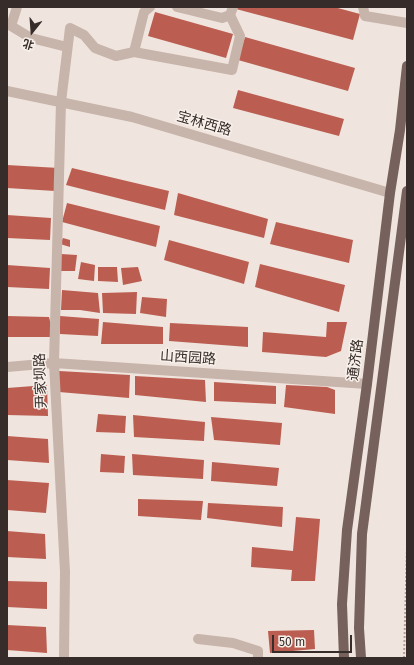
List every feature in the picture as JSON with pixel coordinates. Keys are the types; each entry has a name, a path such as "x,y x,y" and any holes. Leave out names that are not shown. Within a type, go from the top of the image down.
{"main road":[{"name":"通济路","path":"344,658 342,604 347,530 367,384 390,193 400,130 407,66"},
{"name":"通济路","path":"361,658 359,628 362,534 407,191"}],"street":[{"path":"17,7 11,26 31,38 67,47"},
{"path":"150,7 144,12 134,52 232,70 240,36 232,11 222,18 177,7"},
{"path":"363,7 365,16 407,23"},
{"name":"尹家坝路","path":"64,658 65,572 54,364 61,102 70,28 84,35 95,48 116,56 134,52"},
{"name":"宝林西路","path":"7,91 132,117 390,193"},
{"name":"山西园路","path":"7,367 54,364 367,384"},
{"path":"198,639 233,643 258,651 258,658"}],"path":[{"path":"404,658 407,546"}],"building":[{"path":"237,7 334,7 360,14 353,40 236,9"},
{"path":"155,12 233,34 226,58 148,36"},
{"path":"245,37 355,68 348,91 238,60"},
{"path":"238,90 344,119 339,136 233,108"},
{"path":"7,165 59,168 55,191 7,188"},
{"path":"72,168 169,191 165,210 66,185"},
{"path":"178,193 268,219 264,238 174,215"},
{"path":"67,203 160,226 156,247 62,222"},
{"path":"7,215 51,218 50,240 7,238"},
{"path":"276,222 353,240 349,263 270,244"},
{"path":"63,238 70,240 70,247 60,244"},
{"path":"169,240 249,262 244,284 164,260"},
{"path":"61,254 77,255 75,271 60,271"},
{"path":"81,262 95,265 94,281 78,279"},
{"path":"260,264 345,285 339,312 255,287"},
{"path":"7,265 50,268 49,289 7,287"},
{"path":"98,267 117,267 118,282 98,281"},
{"path":"138,267 142,281 123,285 121,268"},
{"path":"62,290 98,293 100,313 80,310 61,310"},
{"path":"137,292 136,314 103,313 102,293"},
{"path":"142,297 167,299 166,317 140,313"},
{"path":"7,316 49,317 54,337 7,337"},
{"path":"60,316 99,319 98,336 60,334"},
{"path":"103,322 163,327 163,344 101,344"},
{"path":"327,322 347,322 341,351 326,357 262,352 263,332 326,337"},
{"path":"170,323 248,327 248,347 169,341"},
{"path":"59,371 130,375 129,398 59,392"},
{"path":"135,376 205,380 206,402 135,395"},
{"path":"214,382 276,386 276,404 214,401"},
{"path":"47,385 48,416 7,415 7,388"},
{"path":"286,385 327,387 335,390 335,414 284,407"},
{"path":"98,414 126,416 125,433 96,432"},
{"path":"133,415 205,422 204,441 134,437"},
{"path":"211,417 282,423 280,445 214,440"},
{"path":"7,436 48,439 49,463 7,460"},
{"path":"101,454 125,456 124,473 100,472"},
{"path":"132,454 204,460 203,479 133,475"},
{"path":"212,462 279,468 277,486 211,481"},
{"path":"7,480 49,483 46,513 7,510"},
{"path":"138,499 203,501 201,520 138,516"},
{"path":"208,503 283,507 282,527 207,518"},
{"path":"296,517 320,519 315,581 291,581 292,570 251,567 252,547 293,551"},
{"path":"7,531 45,534 46,559 7,557"},
{"path":"7,581 47,582 47,609 7,607"},
{"path":"7,625 46,627 47,653 7,650"},
{"path":"314,630 315,649 270,653 268,631"}]}
